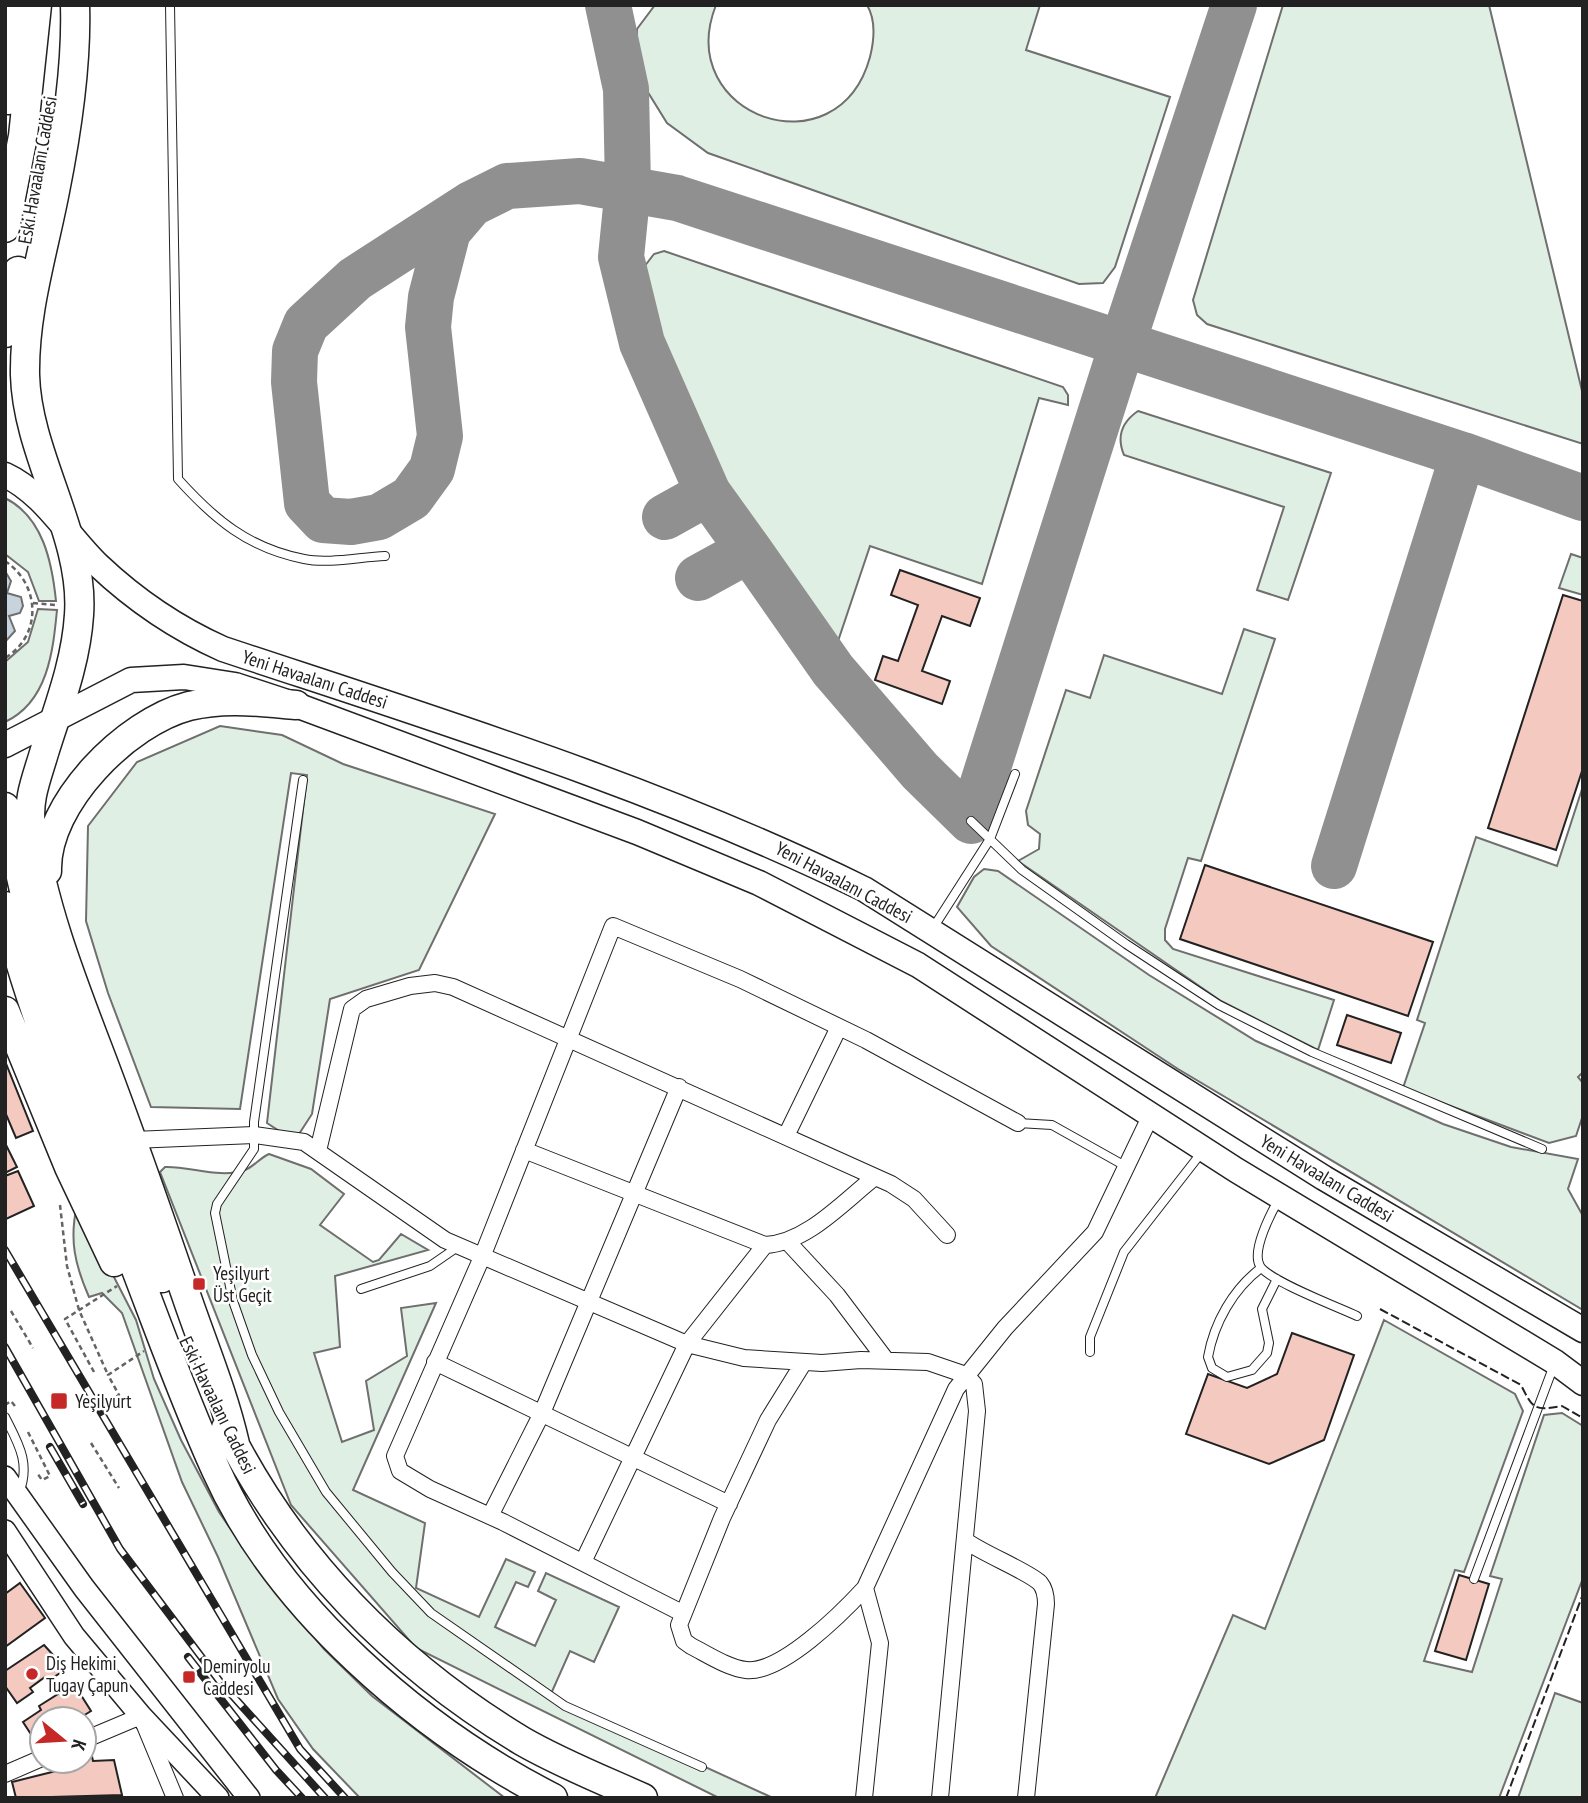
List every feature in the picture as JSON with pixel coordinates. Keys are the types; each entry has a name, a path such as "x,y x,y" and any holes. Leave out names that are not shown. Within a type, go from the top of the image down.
{"highway":[{"path":"5,124 19,5"},
{"name":"Eski Havaalanı Caddesi","path":"5,228 23,136 37,5"},
{"name":"Eski Havaalanı Caddesi","path":"5,333 44,144 58,5"},
{"path":"75,5 65,131 25,345 26,399 32,429 77,576 80,604 76,641 29,808 48,902 81,1005 133,1140 225,1401 234,1444"},
{"path":"48,902 47,862 53,830 74,792 109,754 144,727 188,706 231,699 296,705"},
{"name":"Eski Havaalanı Caddesi","path":"5,807 33,930 50,980 194,1363 259,1489 319,1570 394,1648 459,1700 524,1742 643,1798"},
{"name":"Eski Havaalanı Caddesi","path":"5,906 13,938 61,1077 216,1471 257,1541 289,1585 374,1677 448,1735 552,1798"},
{"path":"5,1012 69,1167 123,1282 184,1426 216,1471"}],"main road":[{"name":"Yeni Havaalanı Caddesi","path":"5,475 23,484 64,530 131,594 170,623 204,640 638,789 853,883 932,930 1324,1178 1583,1330"},
{"name":"Yeni Havaalanı Caddesi","path":"5,745 131,680 161,676 236,685 637,832 759,883 918,965 1280,1197 1555,1362 1583,1383"},
{"path":"1151,1115 1171,1083"},
{"path":"1303,1210 1324,1178"},
{"path":"5,1477 84,1588 249,1798"},
{"path":"5,1531 55,1609 94,1661 218,1798"},
{"path":"55,1609 71,1610 78,1603 84,1588"},
{"path":"94,1661 96,1644 107,1633 117,1631"}],"street":[{"path":"682,1613 413,1480 400,1471 395,1463 395,1456 482,1257 613,926 740,979 839,1027 1018,1123"},
{"path":"318,1151 352,1009 366,999 435,983 569,1037 875,1177 914,1199 947,1235"},
{"path":"786,1136 839,1027"},
{"path":"490,1516 542,1413 586,1302 678,1087"},
{"path":"804,1362 768,1420 682,1613 679,1631 691,1646 744,1671 772,1665 815,1635 865,1588 956,1389 1012,1320 1095,1233 1151,1115"},
{"path":"133,1140 254,1135 304,1142 459,1246 687,1344 744,1358 804,1362 929,1362 966,1375 974,1384 977,1412 940,1798"},
{"path":"524,1150 765,1245 788,1241 805,1231 875,1177"},
{"path":"788,1241 837,1295 886,1360"},
{"path":"583,1562 687,1344 765,1245"},
{"path":"435,1362 729,1504"},
{"path":"966,1541 984,1554 1039,1582 1045,1592 1026,1798"},
{"path":"864,1798 880,1643 865,1588"},
{"path":"98,1734 141,1716 174,1798"},
{"path":"5,1774 28,1764"}],"lane":[{"path":"170,5 178,479 210,515 257,544 305,559 385,556"},
{"path":"932,930 990,839 1015,774"},
{"path":"303,780 254,1149 217,1204 216,1223 233,1301 252,1355 279,1412 326,1492 431,1613 565,1706 702,1767"},
{"path":"971,821 1022,870 1126,944 1219,1005 1335,1062 1542,1149"},
{"path":"1018,1123 1052,1125 1126,1167"},
{"path":"1090,1352 1090,1337 1095,1322 1124,1252 1204,1149"},
{"path":"1280,1197 1263,1232 1258,1258 1261,1268 1278,1279 1357,1316"},
{"path":"361,1289 430,1266 459,1246"},
{"path":"1261,1268 1241,1286 1212,1331 1208,1357 1216,1372 1227,1377 1252,1370 1264,1358 1269,1343 1262,1309 1278,1279"},
{"path":"1474,1579 1555,1362"},
{"path":"5,1417 23,1453 25,1479 18,1495"}],"path":[{"path":"5,561 20,572 29,587 33,603 32,622 25,639 5,658"},
{"path":"60,1200 67,1266 79,1310 119,1395 109,1401"},
{"path":"94,1373 65,1318 123,1282"},
{"path":"11,1311 33,1348"},
{"path":"108,1375 151,1347"},
{"path":"5,1405 11,1401 15,1406"},
{"path":"23,1453 42,1480 50,1476 28,1432"},
{"path":"91,1443 119,1488"}],"green space":[{"path":"655,5 716,5 709,44 717,77 737,102 764,117 796,121 826,114 852,93 870,57 873,24 867,5 1040,5 1026,50 1170,97 1115,267 1103,283 1079,284 708,153 667,123 636,73 637,29"},
{"path":"1283,5 1489,5 1583,395 1583,444 1207,324 1197,315 1193,300"},
{"path":"664,251 1063,387 1068,395 1068,405 1039,398 982,584 870,546 833,656 737,509 680,398 642,301 641,271 654,254"},
{"path":"1138,411 1331,473 1288,600 1257,590 1284,507 1124,455 1122,430"},
{"path":"5,498 18,506 37,529 52,571 56,601 39,601 28,572 5,554"},
{"path":"1571,554 1583,558 1583,595 1559,588"},
{"path":"38,609 57,610 46,674 31,702 5,722 5,662 28,642"},
{"path":"1244,629 1275,639 1201,861 1188,858 1165,929 1165,940 1173,949 1334,1000 1318,1050 1221,1001 1018,861 1039,849 1040,834 1028,825 1026,811 1066,690 1090,698 1104,655 1222,694"},
{"path":"220,726 282,735 343,764 495,814 419,970 330,999 312,1114 299,1134 284,1134 267,1123 307,775 291,773 240,1109 151,1107 108,993 86,921 88,826 137,762"},
{"path":"1583,786 1583,1072 1578,1077 1583,1083 1583,1115 1576,1136 1549,1143 1403,1088 1425,1023 1417,1020 1476,837 1557,866"},
{"path":"984,869 998,871 1149,975 1256,1041 1443,1124 1511,1147 1578,1159 1568,1189 1583,1216 1583,1310 1178,1069 991,946 957,907 974,877"},
{"path":"269,1154 311,1169 344,1194 320,1225 373,1262 379,1260 401,1234 428,1250 335,1276 340,1347 314,1353 342,1442 374,1430 366,1381 407,1356 401,1308 436,1303 353,1490 425,1523 416,1588 479,1617 506,1559 535,1572 528,1587 516,1582 495,1627 535,1646 556,1600 538,1591 546,1573 619,1607 594,1662 570,1651 550,1696 773,1798 719,1798 416,1648 291,1505 160,1172 165,1167 215,1173 235,1172 248,1169"},
{"path":"77,1205 136,1320 154,1379 181,1440 219,1512 256,1566 324,1649 372,1696 505,1798 360,1798 313,1749 278,1699 218,1557 182,1482 122,1313 102,1293 89,1297 75,1252"},
{"path":"1384,1320 1515,1394 1523,1411 1464,1572 1455,1570 1424,1661 1472,1672 1502,1579 1490,1576 1544,1415 1562,1413 1583,1426 1583,1578 1499,1798 1155,1798 1233,1615 1265,1629"},
{"path":"1555,1693 1583,1703 1583,1798 1518,1798"}],"shaded area":[{"path":"5,571 11,581 7,593 21,597 23,606 20,613 9,616 15,631 5,642"}],"building":[{"path":"900,570 980,598 970,626 942,616 922,671 950,681 942,704 875,680 883,656 898,661 918,605 891,595"},
{"path":"1563,595 1583,601 1583,768 1556,850 1488,828"},
{"path":"1205,865 1433,942 1408,1016 1180,939"},
{"path":"1347,1015 1401,1033 1391,1063 1337,1045"},
{"path":"5,1061 33,1131 16,1138 5,1112"},
{"path":"5,1143 17,1167 5,1173"},
{"path":"18,1171 34,1206 6,1219 5,1176"},
{"path":"1292,1333 1354,1355 1324,1440 1269,1464 1186,1434 1208,1374 1247,1388 1277,1374"},
{"path":"1459,1575 1489,1584 1466,1660 1435,1651"},
{"path":"20,1583 45,1618 5,1647 5,1594"},
{"name":"Diş Hekimi Tugay Çapun","path":"44,1645 66,1669 48,1681 45,1677 30,1688 33,1692 17,1703 5,1686 5,1671"},
{"path":"74,1684 87,1705 41,1705"},
{"path":"114,1760 122,1795 16,1798 12,1782 40,1775 98,1775 98,1761"}],"taxiway":[{"path":"608,5 626,89 628,187 621,257 642,343 708,493"},
{"path":"698,578 749,550 833,670 920,771 971,821 1122,345 1234,5"},
{"path":"471,204 448,231 431,297 428,327 440,436 432,469 411,498 379,517 351,522 323,520 307,503 294,382 295,351 306,324 355,279 471,204 507,186 580,181 677,198 1463,455 1583,498"},
{"path":"1334,866 1463,455"},
{"path":"665,517 708,493 749,550"}],"railway":[{"path":"5,1250 300,1749 345,1798"},
{"path":"5,1347 120,1549 221,1683 325,1798"},
{"path":"50,1447 83,1504"},
{"path":"188,1657 276,1770 302,1798"}],"fence":[{"path":"1380,1309 1521,1385 1532,1404 1540,1408 1562,1406 1583,1418"},
{"path":"1506,1798 1583,1594"}],"place":[{"name":"Yeşilyurt Üst Geçit","path":"199,1284"},
{"name":"Yeşilyurt","path":"59,1401"},
{"name":"Diş Hekimi Tugay Çapun","path":"32,1674"},
{"name":"Demiryolu Caddesi","path":"189,1677"}]}
